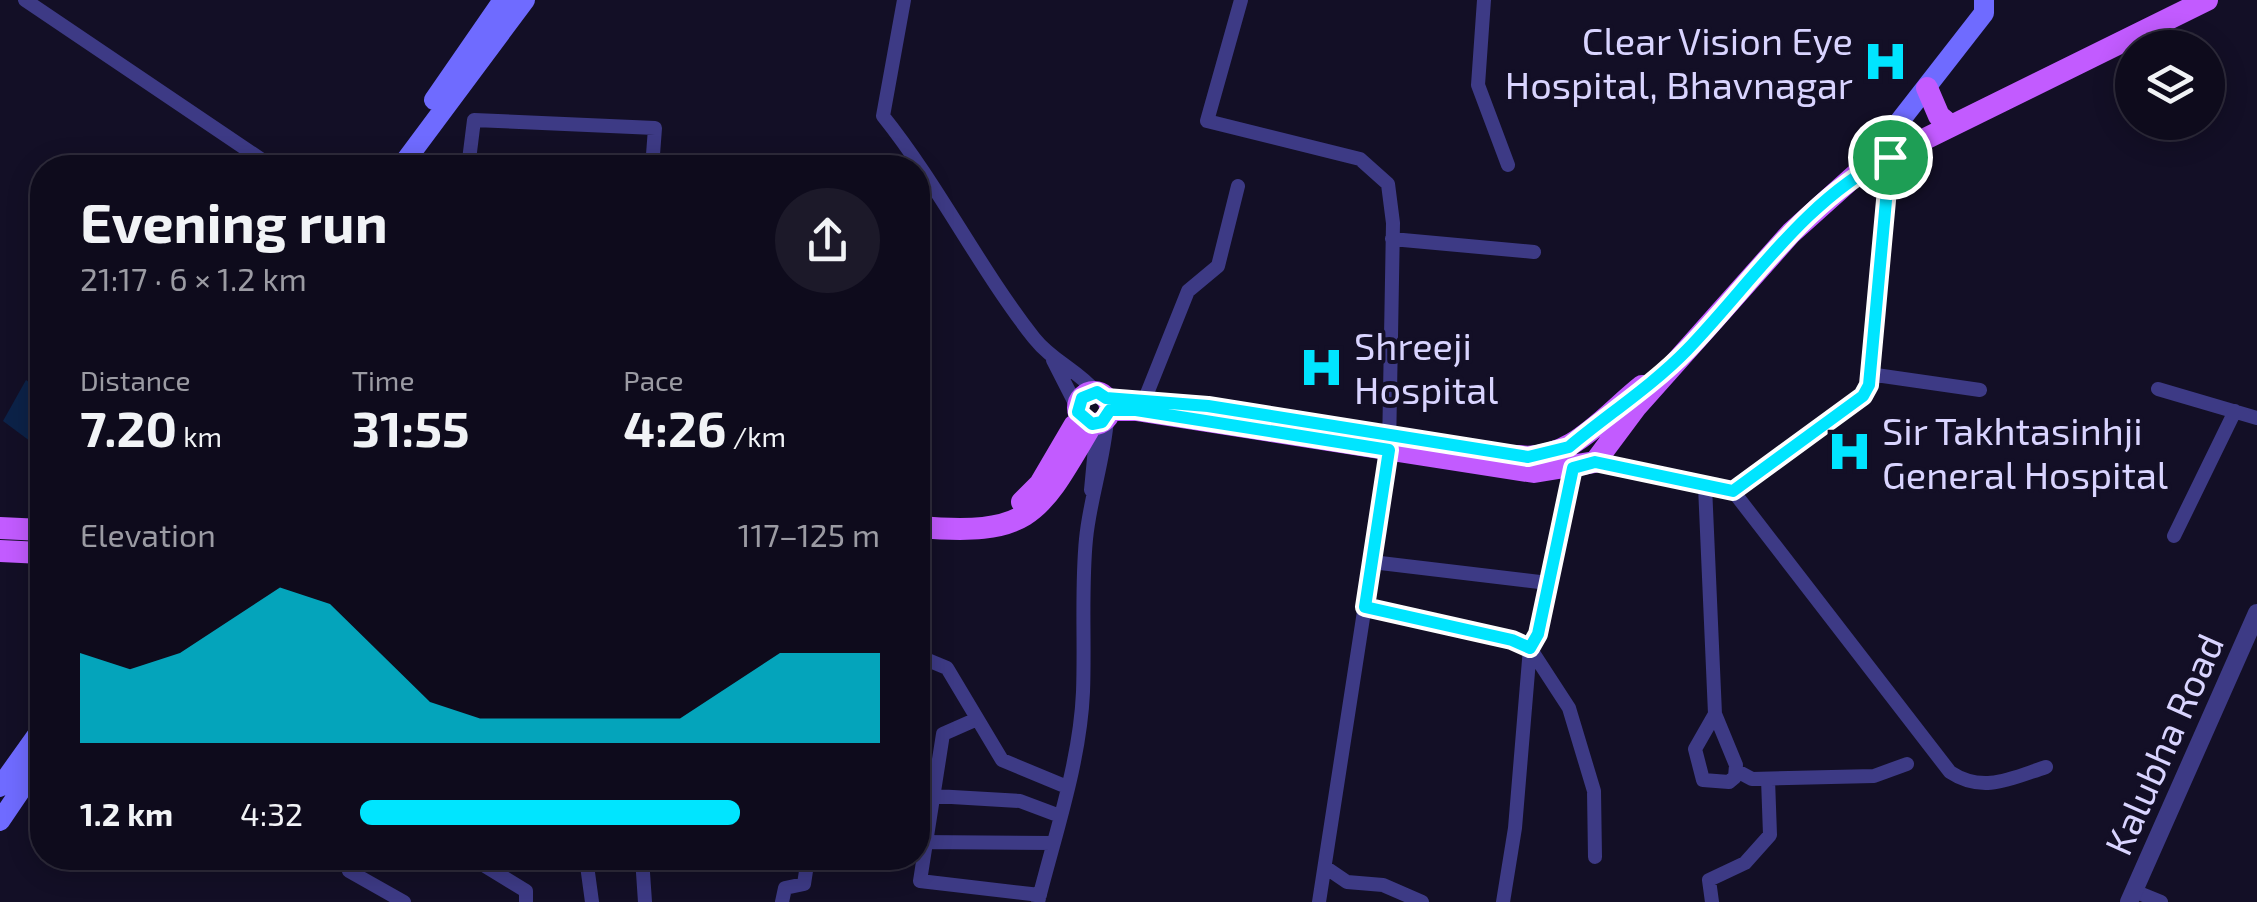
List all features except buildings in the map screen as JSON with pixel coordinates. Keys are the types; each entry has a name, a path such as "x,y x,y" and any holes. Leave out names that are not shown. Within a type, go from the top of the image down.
{"main road":[{"path":"397,155 503,0"},
{"path":"410,155 526,0"},
{"path":"1860,171 2207,0"},
{"path":"1571,464 1684,353 1790,233 1860,171 1988,4"},
{"path":"1927,88 1939,116 1951,126"},
{"path":"1571,464 1569,447 1684,353"},
{"path":"930,528 984,531 1029,516 1047,499 1096,412 1144,401 1208,406 1389,444"},
{"path":"1096,412 1136,410 1571,464"},
{"path":"0,528 30,529"},
{"path":"0,551 30,552"},
{"path":"0,787 30,745"},
{"path":"0,821 30,777"}],"street":[{"path":"25,0 255,155"},
{"path":"904,0 883,116 913,155"},
{"path":"1241,0 1207,121 1360,159 1388,184 1392,238 1389,444 1319,902"},
{"path":"1484,0 1478,84 1508,165"},
{"path":"470,155 474,120 655,128 653,155"},
{"path":"1733,491 1863,396 1870,374 1890,157"},
{"path":"930,177 1031,335 1096,412"},
{"path":"1144,401 1188,291 1218,266 1238,186"},
{"path":"1392,238 1534,252"},
{"path":"920,870 920,881 1039,898 1067,788 1083,694 1080,611 1093,506 1104,459 1085,378 1053,359"},
{"path":"1870,374 1980,390"},
{"path":"2158,389 2257,418"},
{"path":"2174,536 2235,411"},
{"path":"1503,902 1515,828 1530,648 1538,634 1571,464 1733,491 1950,772 1976,784 1993,784 2046,768"},
{"path":"1705,486 1714,714 1737,771 1752,778 1874,776 1907,764"},
{"path":"1372,562 1548,584"},
{"path":"1365,607 1512,640 1530,648 1569,708 1577,745 1586,762 1596,804 1595,857"},
{"name":"Kalubha Road","path":"2131,896 2257,613"},
{"path":"930,661 947,668 1002,760 1067,788"},
{"path":"1714,714 1695,749 1703,780 1730,782 1737,771"},
{"path":"930,779 943,734 977,720"},
{"path":"1712,902 1710,880 1745,864 1770,834 1768,778"},
{"path":"930,796 1020,802 1060,816"},
{"path":"930,842 1053,843"},
{"path":"1325,867 1347,882 1384,884 1422,902"},
{"path":"492,870 526,891 526,902"},
{"path":"588,870 592,902"},
{"path":"643,870 645,902"},
{"path":"782,902 785,888 804,884 806,870"},
{"path":"349,871 404,902"},
{"path":"2131,896 2161,902"}],"water":[{"path":"26,380 30,383 30,441 3,421"}],"place":[{"name":"Clear Vision Eye Hospital, Bhavnagar","path":"1886,62"},
{"name":"Shreeji Hospital","path":"1321,367"},
{"name":"Sir Takhtasinhji General Hospital","path":"1849,452"}],"route":[{"path":"1890,157 1869,385 1863,396 1733,491 1646,476 1595,462 1573,468 1538,634 1530,648 1512,640 1365,607 1389,450 1136,410 1110,410 1102,422 1092,424 1078,412 1082,398 1097,392 1106,398 1208,406 1389,438 1528,457 1551,455 1569,447 1684,353 1790,233 1860,171 1890,157"}]}
